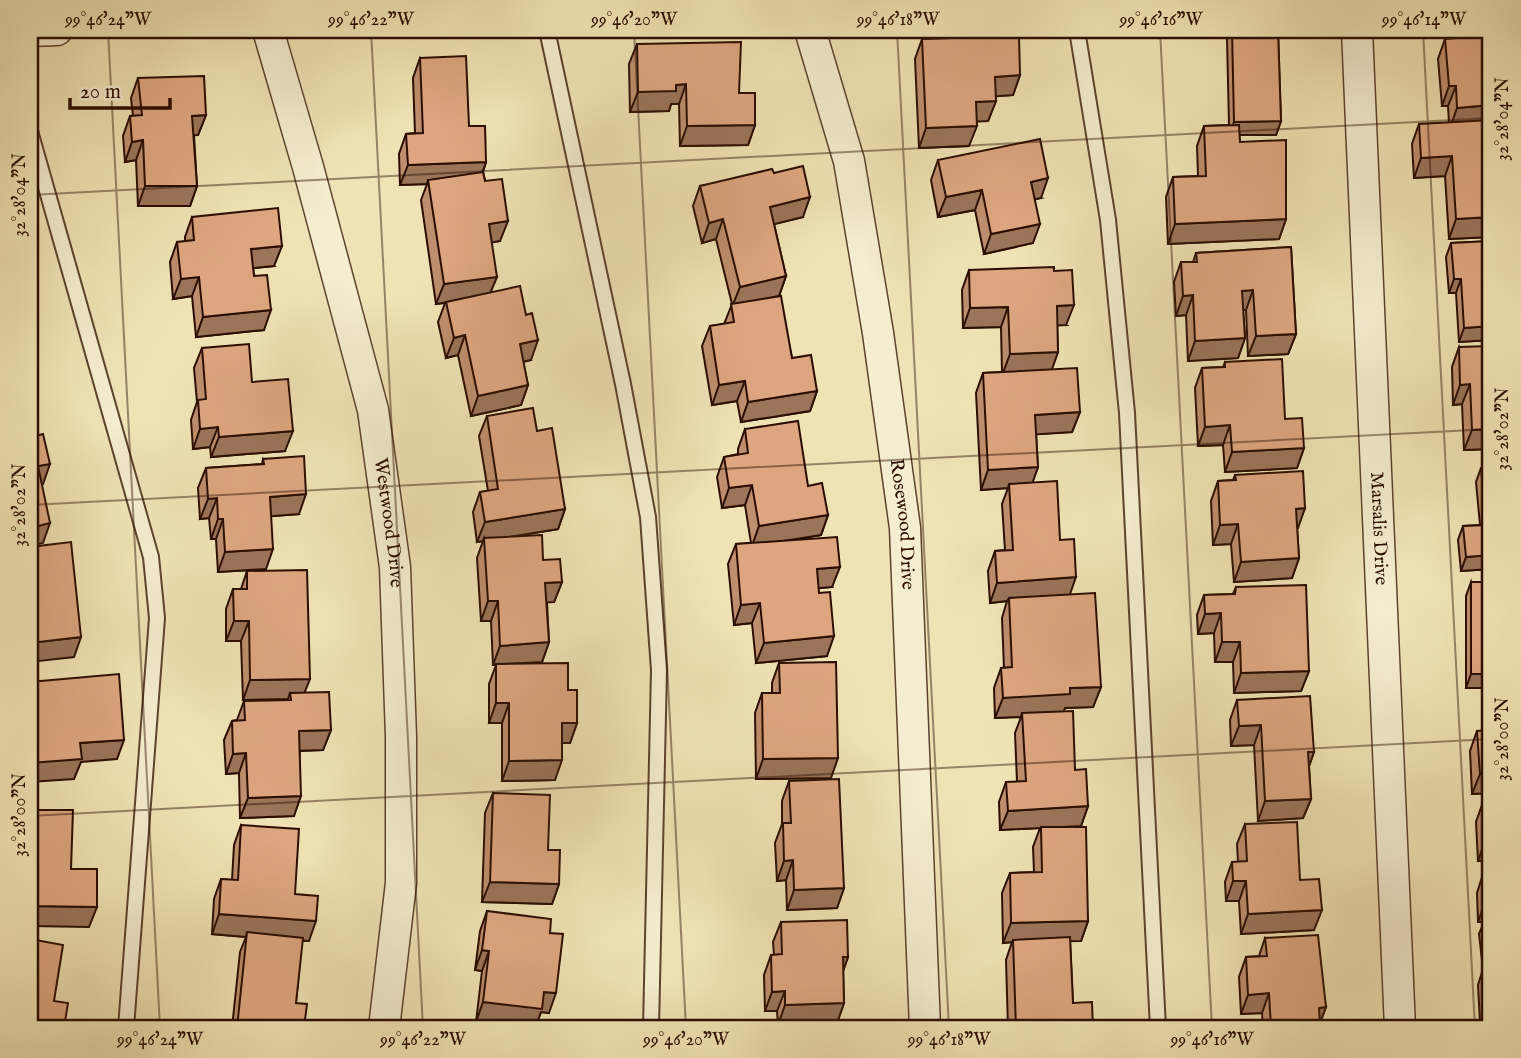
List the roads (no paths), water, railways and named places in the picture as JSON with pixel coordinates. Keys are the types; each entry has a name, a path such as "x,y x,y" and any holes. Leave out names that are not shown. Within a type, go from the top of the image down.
{"street":[{"path":"30,31 57,30"},
{"name":"Westwood Drive","path":"268,30 309,167 373,410 395,567 401,737 401,883 384,1028"},
{"name":"Rosewood Drive","path":"810,30 849,161 878,332 905,528 925,1028"},
{"name":"Marsalis Drive","path":"1357,30 1400,1028"}],"lane":[{"path":"547,30 623,384 648,517 659,670 650,1028"},
{"path":"1077,30 1108,220 1127,413 1158,1028"},
{"path":"30,131 151,557 157,618 126,1028"}]}
